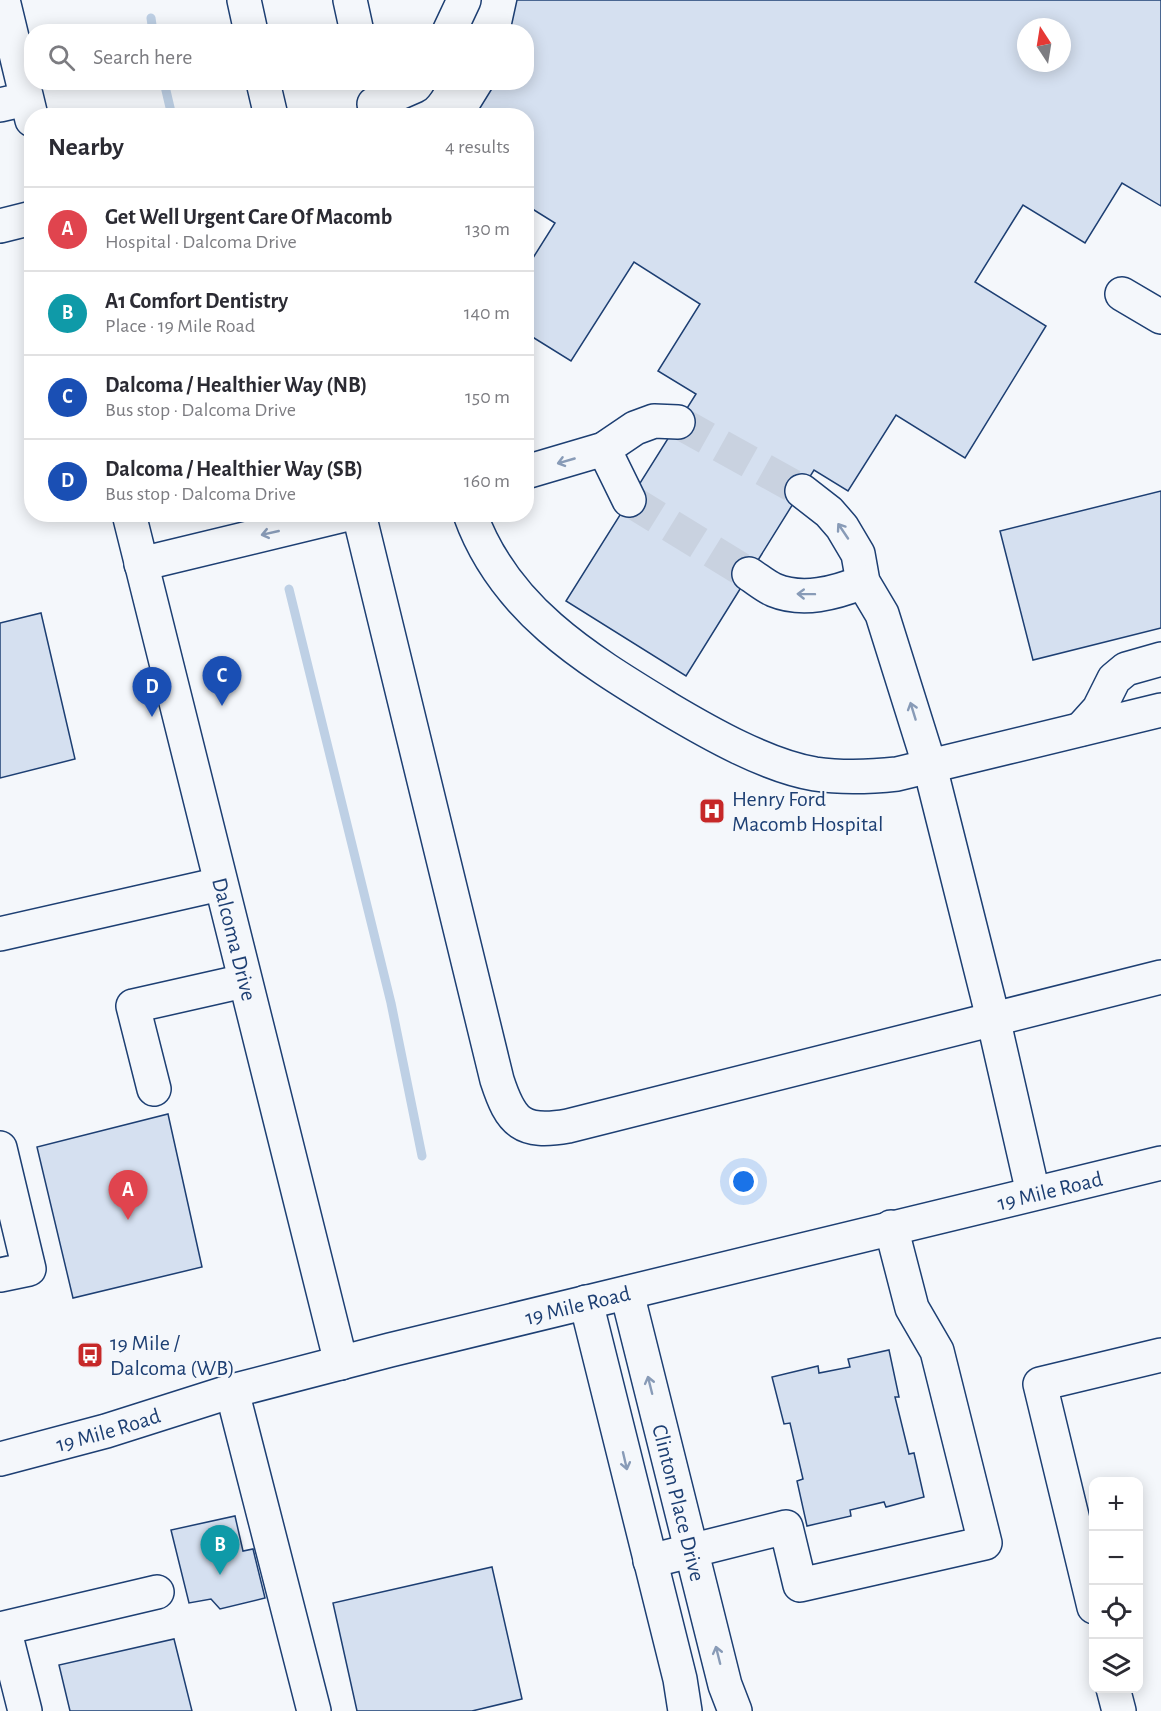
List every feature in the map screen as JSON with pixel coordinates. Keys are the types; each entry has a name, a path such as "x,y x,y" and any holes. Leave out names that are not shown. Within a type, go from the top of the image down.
{"street":[{"path":"3,0 19,108"},
{"path":"243,0 249,24"},
{"path":"350,0 355,24"},
{"path":"453,24 464,0"},
{"path":"265,90 269,108"},
{"path":"373,101 404,90"},
{"path":"0,226 24,220"},
{"path":"1122,294 1161,317"},
{"path":"534,470 604,449 635,428 654,421 678,422"},
{"path":"604,449 629,500"},
{"path":"802,491 829,512 842,527 858,554 863,582 882,614 930,767 993,1018 1033,1192"},
{"name":"Dalcoma Drive","path":"131,522 341,1363"},
{"path":"141,564 315,522"},
{"path":"361,522 496,1080 510,1113 523,1124 538,1130 568,1126 1161,977"},
{"path":"473,522 485,549 503,576 539,619 575,650 696,726 772,761 813,774 855,778 897,774 1161,710"},
{"path":"749,574 774,590 805,596 837,592 863,582"},
{"path":"1081,729 1099,708 1114,679 1126,669 1161,659"},
{"path":"0,934 220,884"},
{"path":"154,1089 133,1006 244,981"},
{"path":"0,1148 29,1269 0,1275"},
{"name":"19 Mile Road","path":"0,1459 106,1431 232,1391 341,1363 1033,1192 1161,1163"},
{"path":"650,1561 786,1527 800,1585 985,1544 937,1351 912,1308 891,1227"},
{"name":"Clinton Place Drive","path":"627,1293 725,1685 735,1711"},
{"name":"Clinton Place Drive","path":"586,1302 680,1679 685,1711"},
{"path":"1089,1586 1040,1384 1161,1355"},
{"path":"232,1391 314,1711"},
{"path":"25,1711 4,1628 157,1592"},
{"path":"1114,1693 1119,1711"}],"building":[{"path":"517,0 1161,0 1161,206 1122,183 1085,243 1023,205 975,282 1046,326 965,458 896,415 848,491 814,470 686,676 566,601 696,394 658,371 700,304 634,262 571,361 534,338 534,256 555,223 534,210 534,108 480,108 491,90 534,90 534,24 512,24"},
{"path":"1161,491 1161,628 1033,660 1000,531"},
{"path":"41,613 75,759 0,778 0,623"},
{"path":"168,1114 202,1267 73,1298 37,1147"},
{"path":"889,1350 899,1397 895,1397 909,1454 914,1453 924,1497 886,1507 884,1502 850,1510 851,1516 807,1526 797,1481 803,1479 790,1423 784,1424 772,1377 818,1366 819,1373 850,1367 848,1359"},
{"path":"235,1516 243,1551 253,1549 265,1598 220,1609 211,1599 189,1603 171,1530"},
{"path":"492,1567 522,1699 472,1711 357,1711 333,1603"},
{"path":"174,1639 192,1711 70,1711 59,1665"}],"waterway":[{"path":"151,18 152,24"},
{"path":"166,90 170,108"},
{"path":"289,589 391,1003 422,1156"}],"tunnel":[{"path":"678,422 802,491"},
{"path":"629,500 749,574"}],"place":[{"name":"Dalcoma / Healthier Way (NB)","path":"222,706"},
{"name":"Dalcoma / Healthier Way (SB)","path":"152,717"},
{"name":"Henry Ford Macomb Hospital","path":"712,811"},
{"name":"Get Well Urgent Care Of Macomb","path":"128,1220"},
{"name":"19 Mile / Dalcoma (WB)","path":"90,1355"},
{"name":"A1 Comfort Dentistry","path":"220,1575"}]}
